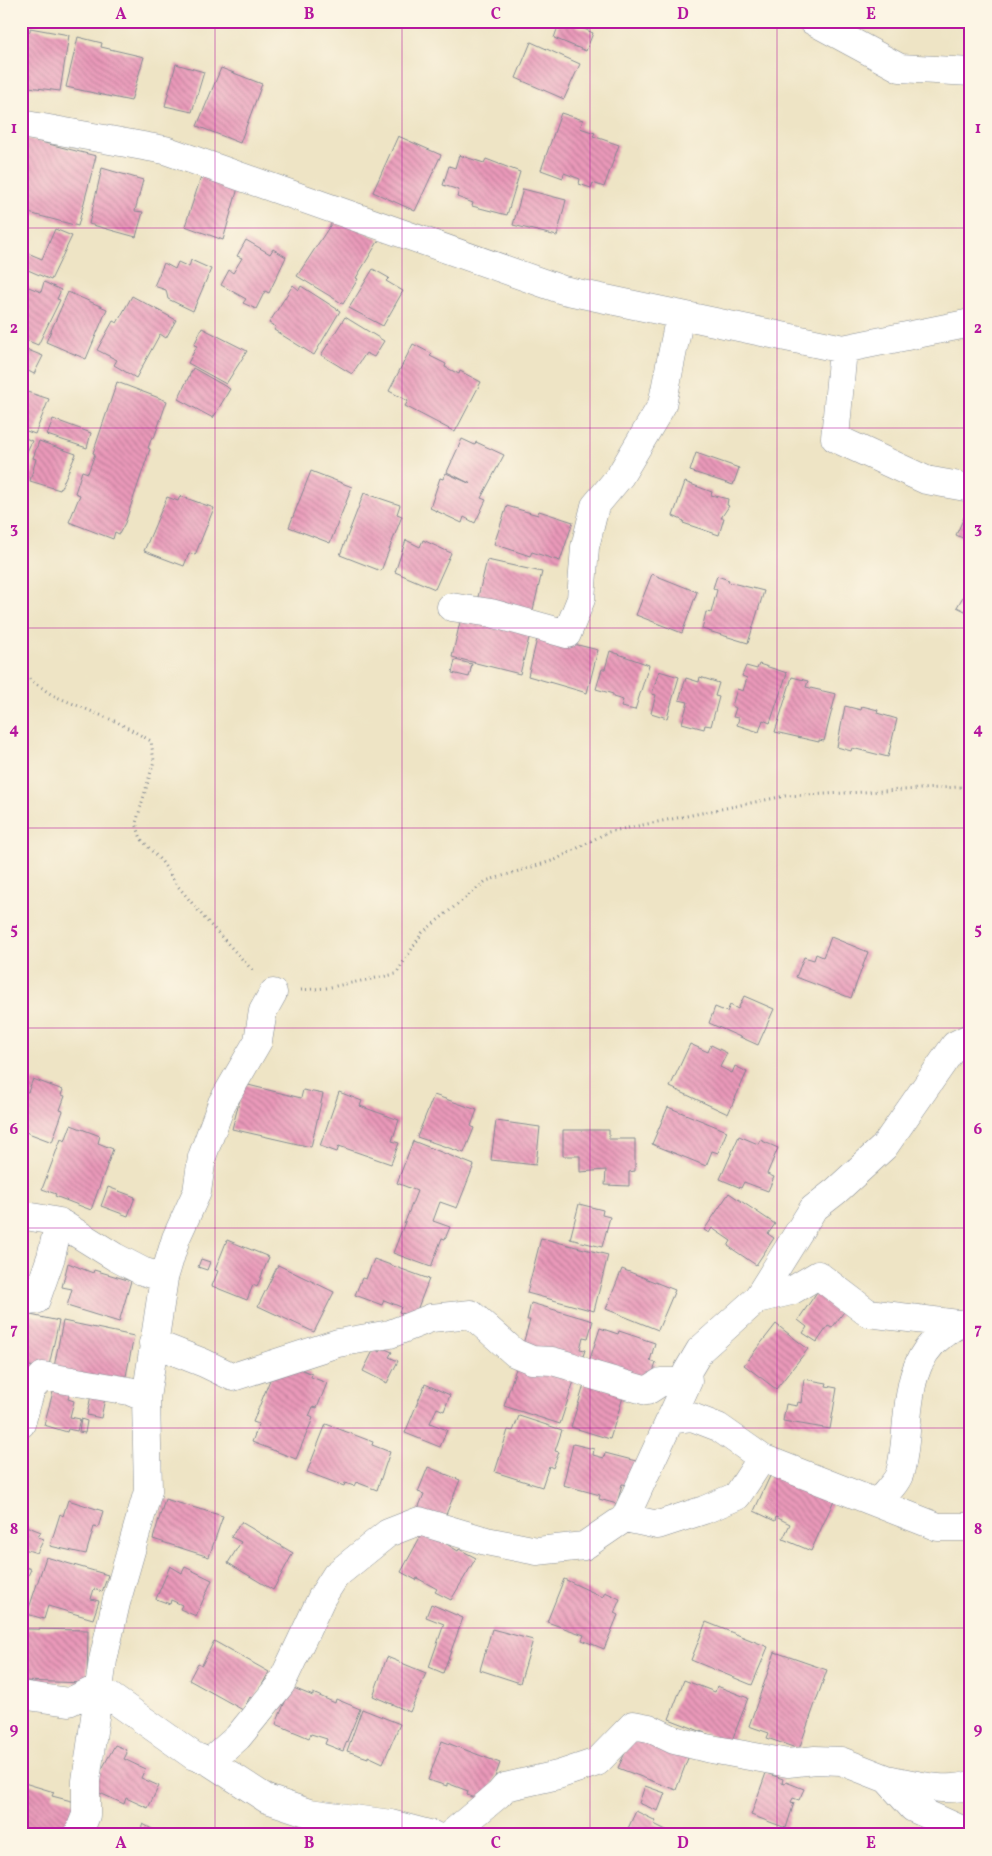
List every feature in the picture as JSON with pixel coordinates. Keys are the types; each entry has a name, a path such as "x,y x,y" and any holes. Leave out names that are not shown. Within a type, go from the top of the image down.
{"street":[{"path":"813,21 900,68 971,72"},
{"path":"21,124 165,150 563,290 843,349 971,323"},
{"path":"451,607 490,613 567,634 581,599 585,547 595,506 620,476 662,405 680,314"},
{"path":"843,349 835,438 926,480 971,488"},
{"path":"78,1835 86,1815 86,1781 98,1688 116,1603 148,1491 146,1398 164,1278 176,1238 197,1192 202,1157 219,1112 258,1041 263,1012 273,993"},
{"path":"210,1762 238,1737 281,1684 322,1597 336,1575 388,1532 418,1521 486,1541 536,1551 584,1546 625,1518 688,1381 687,1372 700,1350 757,1299 813,1209 836,1191 884,1147 912,1103 955,1045 971,1037"},
{"path":"21,1215 59,1222 115,1257 142,1271 164,1278"},
{"path":"21,1302 36,1300 51,1257 59,1222"},
{"path":"757,1299 791,1292 818,1275 868,1313 964,1324"},
{"path":"153,1343 204,1363 232,1377 338,1343 390,1334 431,1318 471,1314 515,1353 532,1360 561,1363 647,1391 661,1382 688,1381"},
{"path":"878,1503 900,1474 908,1408 917,1368 935,1340 964,1324"},
{"path":"21,1424 31,1389 43,1376 129,1391 146,1398"},
{"path":"671,1420 692,1417 718,1427 762,1458 938,1527 971,1527"},
{"path":"625,1518 658,1525 737,1496 762,1458"},
{"path":"21,1696 69,1702 98,1688"},
{"path":"98,1688 194,1756 210,1762 267,1799 309,1813 391,1824 432,1835"},
{"path":"450,1835 500,1794 505,1787 558,1775 597,1762 634,1725 649,1728 674,1740 788,1764 814,1760 841,1761 887,1779 924,1786 962,1788 971,1785"},
{"path":"887,1779 913,1808 971,1834"}],"path":[{"path":"21,673 52,695 117,722 151,742 154,761 136,823 141,839 162,862 177,885 206,920 273,993 326,988 396,974 422,933 486,881 555,860 608,832 785,796 961,787"}],"building":[{"path":"560,21 566,21 593,33 586,51 554,38"},
{"path":"30,28 69,35 60,91 21,86 21,31 30,32"},
{"path":"78,37 102,43 101,47 144,57 131,101 66,87"},
{"path":"531,42 580,64 564,99 516,78"},
{"path":"176,64 204,72 192,112 165,106"},
{"path":"221,68 262,84 240,143 197,126"},
{"path":"561,113 583,120 580,128 595,133 593,136 619,145 604,187 593,183 591,188 579,184 580,179 564,173 563,178 541,170"},
{"path":"398,136 441,155 415,211 373,192"},
{"path":"21,137 96,156 78,226 21,211"},
{"path":"459,155 484,163 486,159 520,172 507,215 472,206 473,203 457,197 459,190 443,185 449,166 455,168"},
{"path":"102,168 143,180 135,211 143,212 136,237 89,224"},
{"path":"204,168 240,181 223,240 185,226"},
{"path":"523,189 566,200 557,236 513,225"},
{"path":"337,215 379,240 343,304 297,276"},
{"path":"55,229 72,236 51,280 21,267 23,251 42,259"},
{"path":"246,240 270,254 273,249 286,257 269,293 265,291 256,309 243,303 246,299 221,285 229,270 233,273 242,258 237,256"},
{"path":"191,260 211,269 193,311 168,299 166,290 154,286 164,263 175,269 178,262 189,267"},
{"path":"373,269 389,278 386,281 403,291 383,326 349,308"},
{"path":"44,282 61,290 57,299 60,300 38,345 21,338 21,284 41,292"},
{"path":"293,285 299,290 301,286 340,311 314,355 274,330 276,327 269,323"},
{"path":"68,292 107,309 86,359 46,342"},
{"path":"132,296 176,320 166,338 160,334 136,378 114,365 117,360 97,350 113,321 117,323"},
{"path":"345,317 384,341 374,357 366,353 352,374 321,355"},
{"path":"202,328 247,351 226,384 188,363 197,346 194,345"},
{"path":"413,344 446,364 445,367 459,374 460,371 481,382 455,432 405,406 408,401 389,391"},
{"path":"28,350 43,356 34,374 21,367"},
{"path":"193,368 230,389 213,418 178,399"},
{"path":"117,382 167,401 154,438 152,437 148,448 150,449 125,523 119,534 115,532 113,539 69,522 80,495 75,493 82,471 88,473"},
{"path":"21,390 49,399 35,434 21,429"},
{"path":"53,419 91,433 87,448 47,435"},
{"path":"21,436 32,441 21,464"},
{"path":"462,439 475,445 476,442 504,455 481,498 486,500 475,523 464,517 462,523 430,508 440,478 443,479 446,473 471,484 447,472"},
{"path":"39,441 76,454 60,490 30,481 36,459 33,458"},
{"path":"696,453 739,468 733,485 690,471"},
{"path":"311,471 352,487 330,543 289,527"},
{"path":"685,482 712,492 711,495 728,499 727,505 729,506 721,518 724,518 719,535 683,523 684,521 673,516"},
{"path":"364,493 400,505 397,514 402,516 381,571 340,555"},
{"path":"180,496 214,508 195,555 189,553 184,566 144,551 167,497 178,501"},
{"path":"971,502 971,542 956,535"},
{"path":"507,506 538,515 539,511 573,522 560,561 532,552 530,556 494,544"},
{"path":"406,540 420,547 423,540 451,553 435,589 395,572"},
{"path":"487,560 542,572 532,614 477,601"},
{"path":"652,574 697,592 682,633 636,615"},
{"path":"717,576 729,580 728,582 764,591 748,643 702,629 706,612 711,613 717,590 713,588"},
{"path":"971,583 971,614 957,607"},
{"path":"462,613 531,630 520,674 452,657"},
{"path":"538,635 598,650 587,693 528,676"},
{"path":"610,651 649,665 635,710 621,707 623,700 613,697 613,694 596,689 602,669 605,669"},
{"path":"455,660 472,664 469,677 452,673"},
{"path":"759,664 787,673 770,723 763,720 759,732 737,725 739,718 733,717 736,708 732,706 737,689 743,691 747,678 742,676 746,666 757,669"},
{"path":"659,671 679,677 667,718 651,713 656,695 652,694"},
{"path":"700,677 719,683 715,696 719,697 711,726 705,725 704,729 682,723 688,702 679,700 686,678 699,682"},
{"path":"792,677 808,681 806,687 836,694 824,741 819,740 819,742 775,732"},
{"path":"845,706 861,710 862,706 878,710 877,713 897,719 888,757 852,748 851,751 837,747"},
{"path":"831,937 868,952 851,998 796,977 804,957 814,960 816,954 823,957"},
{"path":"744,996 774,1009 758,1045 709,1023 715,1007 727,1012 730,1005 738,1009"},
{"path":"690,1044 708,1052 711,1045 727,1053 720,1067 732,1073 735,1066 747,1072 728,1114 670,1087"},
{"path":"33,1079 63,1090 61,1095 65,1096 60,1110 63,1111 52,1142 23,1131 27,1123 21,1121 21,1094 23,1091 28,1092"},
{"path":"244,1084 301,1098 303,1090 323,1094 311,1147 232,1129"},
{"path":"339,1092 362,1101 360,1106 399,1120 392,1141 399,1143 391,1164 339,1146 337,1152 320,1146"},
{"path":"434,1095 477,1110 471,1126 474,1128 464,1153 417,1137"},
{"path":"668,1107 727,1131 718,1153 712,1151 706,1166 652,1144"},
{"path":"496,1121 540,1127 536,1165 491,1160"},
{"path":"71,1125 100,1136 98,1143 113,1149 91,1210 42,1189 61,1139 65,1141"},
{"path":"563,1130 609,1130 609,1139 635,1139 635,1171 629,1172 629,1186 605,1185 606,1170 580,1172 580,1156 563,1156"},
{"path":"739,1136 758,1144 760,1140 778,1148 767,1174 774,1177 768,1191 744,1182 741,1188 720,1179"},
{"path":"413,1141 474,1165 457,1208 440,1202 433,1221 450,1227 445,1239 442,1238 431,1267 393,1253 417,1191 397,1183"},
{"path":"108,1187 135,1197 128,1216 101,1206"},
{"path":"729,1193 775,1224 768,1234 774,1238 756,1265 728,1246 731,1241 712,1228 709,1233 704,1230"},
{"path":"579,1204 603,1210 602,1215 610,1217 602,1247 570,1239"},
{"path":"541,1238 608,1255 594,1311 527,1293"},
{"path":"227,1240 269,1257 257,1287 253,1285 247,1300 212,1286 218,1271 215,1270"},
{"path":"201,1259 210,1262 207,1270 198,1267"},
{"path":"374,1259 429,1279 414,1318 399,1312 401,1307 384,1300 382,1305 355,1295 362,1278 366,1279"},
{"path":"68,1263 93,1273 94,1270 131,1281 119,1322 67,1306 72,1289 62,1287"},
{"path":"278,1265 334,1292 314,1332 258,1306"},
{"path":"622,1269 675,1290 658,1330 606,1309"},
{"path":"821,1286 849,1305 832,1328 828,1326 817,1342 803,1333 807,1327 798,1320"},
{"path":"531,1303 593,1321 588,1338 583,1337 580,1349 585,1350 580,1366 523,1344 530,1320 527,1320"},
{"path":"21,1313 59,1321 48,1370 21,1364"},
{"path":"63,1321 134,1336 124,1386 53,1372"},
{"path":"776,1324 808,1349 776,1389 744,1365"},
{"path":"600,1328 618,1334 619,1331 655,1343 650,1361 656,1363 648,1388 587,1368"},
{"path":"383,1348 392,1352 389,1357 398,1361 387,1383 363,1371 374,1349 380,1352"},
{"path":"518,1362 574,1381 560,1424 504,1406"},
{"path":"287,1363 312,1374 311,1377 327,1383 317,1408 313,1407 309,1416 313,1418 296,1459 252,1442 259,1424 253,1422 274,1370"},
{"path":"804,1379 827,1383 826,1386 837,1388 830,1429 783,1421 786,1404 797,1406 798,1402 801,1403"},
{"path":"56,1381 72,1384 68,1399 74,1401 70,1417 80,1419 77,1431 68,1429 67,1432 44,1425"},
{"path":"585,1382 624,1394 610,1439 571,1427"},
{"path":"425,1384 450,1395 444,1411 437,1408 430,1423 447,1430 440,1447 405,1433"},
{"path":"92,1390 106,1393 101,1418 87,1415"},
{"path":"519,1416 562,1430 555,1451 559,1452 553,1468 549,1466 542,1487 495,1472 508,1430 513,1431"},
{"path":"81,1419 87,1421 85,1433 79,1432"},
{"path":"326,1424 373,1442 372,1445 390,1452 377,1490 356,1482 354,1486 345,1483 344,1486 307,1472"},
{"path":"573,1444 594,1449 593,1455 604,1458 605,1453 636,1461 630,1485 622,1484 617,1504 599,1499 600,1495 563,1485"},
{"path":"428,1467 460,1480 443,1522 417,1511 424,1494 418,1492"},
{"path":"771,1474 835,1498 811,1551 783,1539 790,1524 776,1517 775,1521 754,1511"},
{"path":"165,1499 223,1516 209,1557 153,1539"},
{"path":"68,1500 103,1511 98,1528 94,1527 86,1554 50,1546 60,1514 63,1516"},
{"path":"241,1522 293,1553 273,1590 228,1563 241,1542 231,1537"},
{"path":"21,1524 41,1532 38,1537 44,1539 37,1553 21,1548"},
{"path":"424,1530 458,1551 459,1549 476,1558 451,1600 435,1592 437,1589 401,1572"},
{"path":"46,1557 108,1575 102,1592 94,1589 91,1599 99,1601 93,1619 48,1606 44,1619 27,1614"},
{"path":"21,1565 31,1569 21,1592"},
{"path":"170,1566 182,1573 185,1567 212,1580 196,1616 180,1609 182,1605 171,1600 170,1604 156,1599"},
{"path":"564,1579 603,1597 605,1592 620,1599 614,1613 618,1615 604,1649 582,1640 584,1635 547,1622"},
{"path":"431,1604 463,1618 443,1673 429,1667 444,1624 426,1617"},
{"path":"706,1622 768,1647 752,1685 691,1660"},
{"path":"21,1629 88,1630 87,1683 21,1681"},
{"path":"492,1629 533,1640 520,1683 480,1670"},
{"path":"214,1641 269,1672 254,1700 250,1697 243,1710 189,1680 198,1663 202,1665"},
{"path":"775,1652 827,1670 799,1749 767,1738 769,1733 749,1726"},
{"path":"387,1657 426,1673 410,1712 373,1696"},
{"path":"684,1680 715,1692 717,1686 748,1698 731,1743 669,1719"},
{"path":"291,1687 313,1696 313,1693 335,1703 336,1699 360,1709 343,1751 325,1744 327,1739 311,1734 309,1738 276,1724"},
{"path":"362,1709 400,1724 383,1763 368,1756 368,1758 347,1751"},
{"path":"635,1731 691,1750 676,1790 618,1768"},
{"path":"442,1741 500,1763 486,1802 467,1795 468,1791 447,1783 447,1786 428,1780"},
{"path":"115,1745 125,1749 127,1753 124,1759 145,1769 141,1778 159,1786 148,1808 126,1798 124,1804 91,1789"},
{"path":"766,1773 783,1779 782,1783 785,1784 786,1782 804,1789 799,1800 793,1798 791,1802 794,1803 786,1828 751,1815"},
{"path":"21,1782 54,1792 52,1796 83,1804 73,1835 21,1835"},
{"path":"645,1786 665,1793 658,1811 639,1803"},
{"path":"636,1811 656,1821 654,1824 676,1835 625,1835"},
{"path":"143,1824 159,1833 161,1831 169,1835 138,1835"}]}
